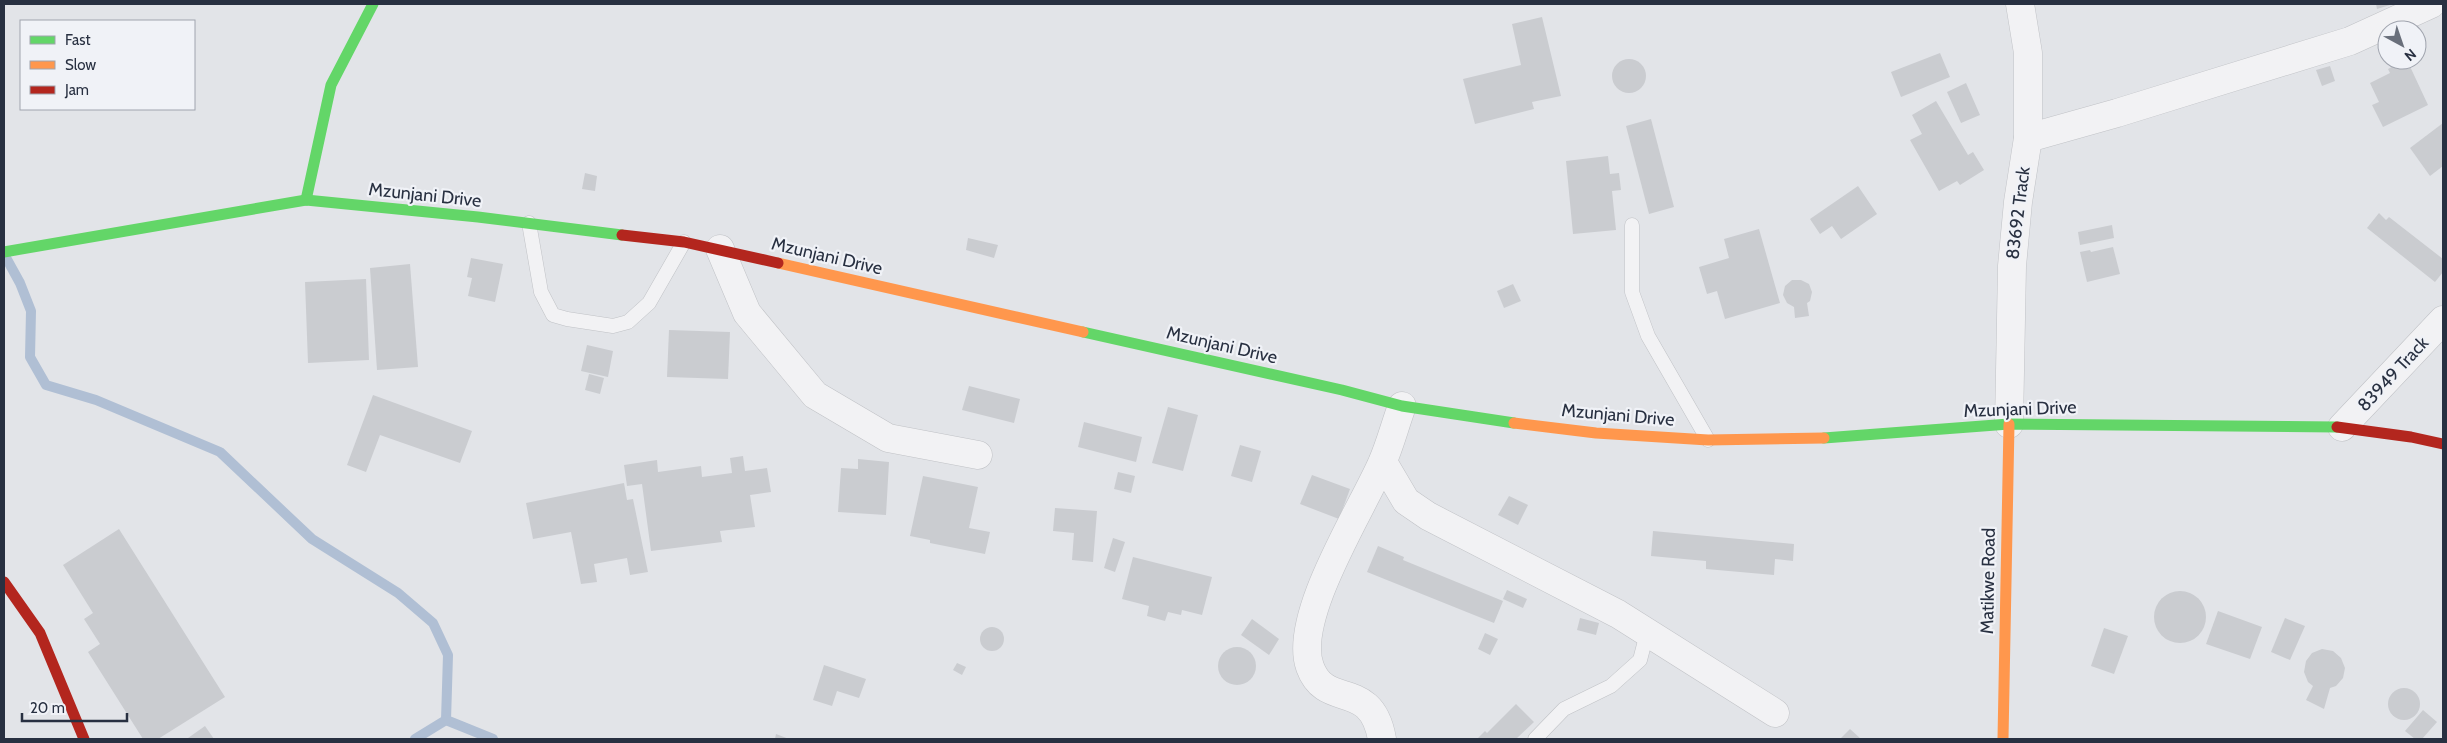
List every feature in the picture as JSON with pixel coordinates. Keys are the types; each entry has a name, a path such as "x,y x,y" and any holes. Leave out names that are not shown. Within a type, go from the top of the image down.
{"main road":[{"path":"306,200 331,85 373,4"},
{"name":"Mzunjani Drive","path":"4,252 306,200 529,223 684,242 1342,390 1402,406 1463,417 1596,433 1708,440 1845,438 2009,424 2342,427 2412,437 2443,444"},
{"name":"Matikwe Road","path":"2003,739 2009,424"},
{"path":"4,582 40,633 84,739"}],"street":[{"name":"83692 Track","path":"2009,424 2012,266 2018,202 2028,138 2028,53 2020,4"},
{"path":"2028,138 2117,113 2350,41 2431,4"},
{"path":"720,249 747,313 815,395 888,438 978,455"},
{"name":"83949 Track","path":"2342,427 2443,320"},
{"path":"1382,739 1374,713 1366,703 1323,687 1313,675 1306,647 1314,609 1326,579 1383,462 1402,406"},
{"path":"1383,462 1406,500 1428,516 1618,614 1775,713"}],"lane":[{"path":"529,223 541,292 553,315 567,320 613,326 628,322 649,303 684,242"},
{"path":"1632,225 1632,292 1648,336 1708,440"},
{"path":"1535,739 1564,708 1611,686 1640,660 1647,633"}],"building":[{"path":"2376,4 2393,4 2377,9"},
{"path":"1542,17 1561,96 1532,102 1534,109 1475,124 1463,79 1521,65 1512,24"},
{"path":"1940,53 1950,77 1901,97 1891,72"},
{"path":"1629,59 1641,64 1646,76 1641,88 1629,93 1617,88 1612,76 1617,64"},
{"path":"2330,66 2335,81 2322,86 2316,70"},
{"path":"2388,70 2412,70 2428,105 2383,127 2372,105 2379,102 2370,83 2390,73"},
{"path":"1966,83 1980,115 1961,123 1947,92"},
{"path":"1936,101 1968,155 1973,152 1984,170 1960,185 1957,181 1939,191 1910,140 1922,134 1912,115"},
{"path":"1651,119 1674,207 1649,214 1626,126"},
{"path":"2443,123 2443,166 2430,176 2410,148"},
{"path":"1608,156 1610,174 1619,173 1621,190 1612,191 1616,230 1573,234 1566,161"},
{"path":"585,173 597,176 595,191 582,189"},
{"path":"1858,186 1877,214 1841,239 1832,226 1820,234 1810,219"},
{"path":"2379,213 2386,220 2389,217 2443,259 2443,272 2435,282 2367,228"},
{"path":"2112,225 2114,238 2080,245 2078,232"},
{"path":"1759,229 1780,303 1725,319 1717,291 1707,294 1699,267 1729,258 1724,239"},
{"path":"968,238 998,245 994,258 966,250"},
{"path":"2113,247 2120,274 2087,282 2080,252 2090,250 2091,252"},
{"path":"471,258 503,264 495,302 468,296 472,278 467,277"},
{"path":"410,264 418,367 377,370 370,268"},
{"path":"366,279 369,360 308,363 305,282"},
{"path":"1792,280 1801,280 1809,284 1812,292 1810,301 1807,303 1809,316 1795,318 1794,307 1787,303 1783,295 1785,286"},
{"path":"1513,284 1521,301 1504,308 1497,291"},
{"path":"669,330 730,332 728,379 667,377"},
{"path":"587,345 613,351 608,377 581,371"},
{"path":"589,374 604,378 600,394 585,390"},
{"path":"969,386 1020,399 1014,423 962,410"},
{"path":"373,395 472,431 460,463 380,435 366,472 347,465"},
{"path":"1168,407 1198,415 1183,471 1152,463"},
{"path":"1084,422 1142,437 1136,462 1078,447"},
{"path":"1240,445 1261,451 1252,482 1231,476"},
{"path":"743,456 745,471 767,468 771,492 750,495 755,527 720,531 722,542 651,551 642,484 627,486 624,465 657,460 658,472 701,466 702,477 732,473 730,458"},
{"path":"858,459 889,462 886,515 838,512 841,468 858,469"},
{"path":"1118,472 1135,476 1131,493 1114,489"},
{"path":"1312,475 1350,489 1339,519 1300,504"},
{"path":"923,476 978,487 969,528 990,532 985,554 930,543 930,540 910,536"},
{"path":"624,483 627,500 633,499 648,572 630,575 627,558 594,564 597,582 581,584 571,532 533,539 526,503"},
{"path":"1509,496 1528,505 1518,525 1498,515"},
{"path":"1055,508 1097,511 1093,562 1072,560 1074,533 1053,531"},
{"path":"119,529 225,697 158,739 143,739 88,652 100,644 84,619 93,613 63,565"},
{"path":"1653,531 1794,544 1793,561 1775,559 1774,575 1706,569 1706,561 1651,556"},
{"path":"1113,538 1125,542 1115,572 1104,568"},
{"path":"1378,546 1404,557 1403,560 1503,601 1494,623 1367,572"},
{"path":"1133,557 1212,577 1202,615 1182,610 1181,615 1168,612 1165,621 1147,616 1149,606 1122,599"},
{"path":"1507,590 1527,599 1523,608 1503,599"},
{"path":"2180,591 2190,593 2198,599 2204,607 2206,617 2204,627 2198,635 2190,641 2180,643 2170,641 2162,635 2156,627 2154,617 2156,607 2162,599 2170,593"},
{"path":"2218,611 2262,627 2250,659 2206,644"},
{"path":"1580,618 1599,623 1596,635 1577,630"},
{"path":"2285,618 2305,626 2290,660 2271,652"},
{"path":"1252,619 1279,639 1269,655 1241,635"},
{"path":"992,627 1001,630 1004,639 1001,648 992,651 983,648 980,639 983,630"},
{"path":"2104,628 2128,636 2114,674 2091,666"},
{"path":"1485,633 1498,639 1490,655 1478,649"},
{"path":"1237,647 1250,653 1256,666 1250,679 1237,685 1224,679 1218,666 1224,653"},
{"path":"2322,649 2333,651 2341,658 2345,668 2343,678 2336,686 2330,688 2324,709 2306,700 2313,686 2308,682 2304,672 2306,661 2312,653"},
{"path":"957,663 966,667 962,675 953,670"},
{"path":"824,665 866,679 859,698 837,691 832,706 813,700"},
{"path":"2404,688 2415,693 2420,704 2415,715 2404,720 2393,715 2388,704 2393,693"},
{"path":"1516,704 1534,722 1516,739 1477,739 1485,731 1487,733"},
{"path":"2423,710 2437,722 2422,739 2415,739 2405,731"},
{"path":"205,726 214,739 188,738"},
{"path":"1850,729 1861,739 1840,739"},
{"path":"776,734 789,739 775,739"}],"waterway":[{"path":"4,254 20,283 31,311 30,357 46,385 96,400 220,452 312,539 398,593 433,623 448,655 446,720 493,739"},
{"path":"415,739 446,720"}],"traffic: fast":[{"path":"306,200 331,85 373,4"},
{"path":"4,252 306,200 478,217 622,235"},
{"path":"1083,332 1342,390 1402,406 1514,423"},
{"path":"1824,438 2009,424 2337,427"}],"traffic: slow":[{"path":"778,263 1083,332"},
{"path":"1514,423 1596,433 1708,440 1824,438"},
{"path":"2003,739 2009,424"}],"traffic: jam":[{"path":"622,235 684,242 778,263"},
{"path":"2337,427 2411,437 2443,444"},
{"path":"4,582 40,633 84,739"}]}
